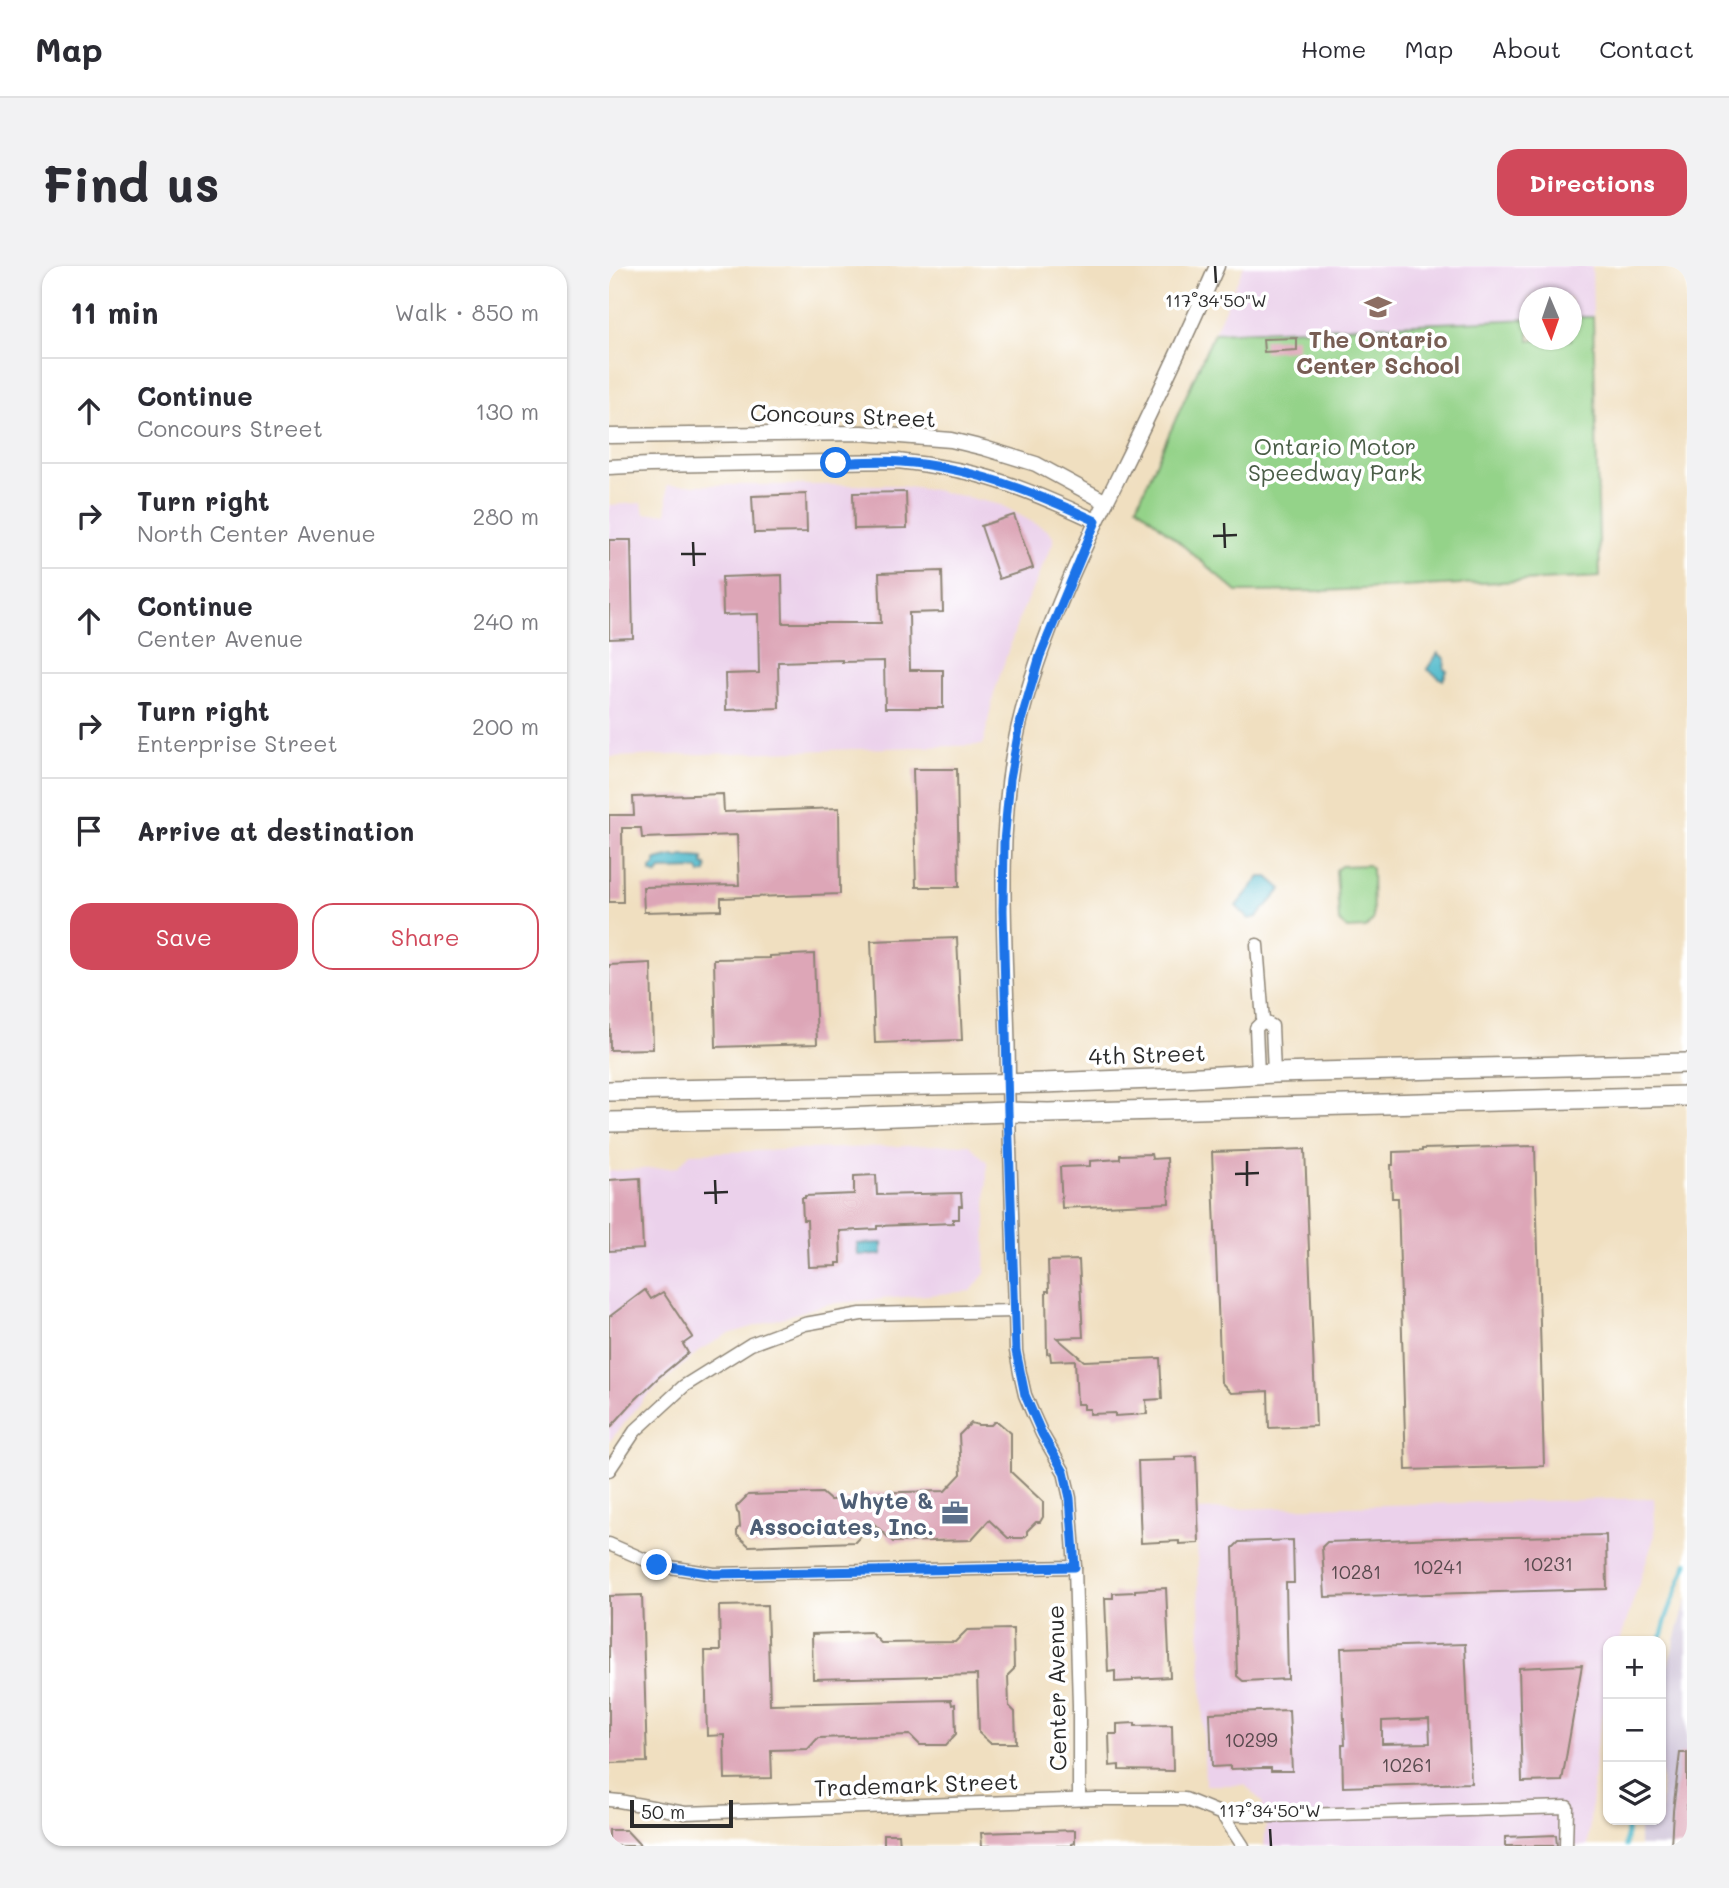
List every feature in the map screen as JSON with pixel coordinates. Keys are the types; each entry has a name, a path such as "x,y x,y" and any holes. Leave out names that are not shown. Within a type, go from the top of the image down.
{"main road":[{"name":"4th Street","path":"609,1091 1182,1079 1266,1073 1687,1063"},
{"path":"609,1122 821,1119 1687,1096"}],"street":[{"path":"1008,1083 1003,911 1004,842 1008,791 1020,724 1040,656 1096,521 1179,352 1217,266"},
{"name":"Concours Street","path":"609,436 862,433 951,440 1037,464 1106,502"},
{"name":"Concours Street","path":"609,467 898,461 951,468 990,478 1096,521"},
{"path":"1257,945 1263,1021 1272,1026 1266,1073"},
{"name":"Center Avenue","path":"1008,1083 1016,1351 1025,1395 1042,1434 1064,1472 1070,1498 1075,1567 1079,1800"},
{"path":"609,1471 635,1432 684,1386 751,1344 805,1324 861,1314 1015,1311"},
{"path":"609,1544 657,1565 714,1574 1075,1567"},
{"name":"Trademark Street","path":"609,1800 685,1813 1185,1799 1222,1814 1271,1816 1567,1807 1566,1846"},
{"path":"1222,1814 1243,1846"}],"shaded area":[{"name":"The Ontario Center School","path":"1244,266 1592,266 1593,317 1582,317 1582,287 1519,287 1519,319 1214,333"},
{"path":"667,485 892,485 934,490 1001,505 1047,530 1053,537 1053,543 1019,618 994,693 983,745 609,757 609,505 642,503 644,514 667,513"},
{"path":"969,1144 987,1162 985,1273 971,1291 827,1304 726,1335 699,1351 644,1399 609,1442 609,1171 678,1167 690,1153"},
{"path":"1654,1498 1655,1535 1622,1636 1603,1636 1603,1714 1596,1747 1588,1846 1264,1846 1266,1827 1262,1802 1245,1785 1205,1785 1196,1510"},
{"path":"1687,1599 1687,1846 1639,1846 1639,1825 1666,1825 1666,1672"}],"green space":[{"name":"Ontario Motor Speedway Park","path":"1582,317 1593,317 1600,577 1324,591 1237,592 1137,506 1214,333 1519,319 1519,350 1582,350"},
{"path":"1368,865 1372,869 1373,920 1366,928 1347,929 1339,921 1336,870 1341,866"}],"water":[{"path":"1438,653 1445,659 1444,669 1447,671 1443,680 1427,669"},
{"path":"674,856 703,858 706,872 700,874 698,869 661,870 657,875 651,872 655,860"},
{"path":"1260,877 1268,877 1282,889 1257,917 1249,919 1236,906"},
{"path":"882,1243 882,1255 858,1255 857,1244"}],"building":[{"path":"1297,338 1297,350 1264,352 1263,339"},
{"path":"906,492 907,528 854,529 853,493"},
{"path":"806,494 807,532 754,533 752,496"},
{"path":"1014,515 1033,568 999,579 981,526"},
{"path":"609,540 631,540 633,638 609,639"},
{"path":"942,571 943,612 909,613 910,670 943,670 943,708 885,708 884,661 842,660 778,662 779,708 726,710 725,674 759,673 758,614 723,615 722,577 782,575 783,623 881,623 879,573"},
{"path":"913,769 957,769 959,887 916,887"},
{"path":"723,794 724,812 839,808 840,894 721,898 721,910 644,912 643,887 739,885 737,835 642,838 641,828 622,828 623,902 609,902 609,815 634,815 633,797"},
{"path":"957,938 962,1040 875,1043 871,941"},
{"path":"814,954 817,1044 716,1047 714,959"},
{"path":"651,963 653,1049 610,1050 609,965"},
{"path":"1535,1146 1544,1466 1406,1470 1398,1198 1392,1198 1393,1152"},
{"path":"1305,1149 1316,1426 1269,1428 1268,1391 1231,1393 1221,1382 1212,1152"},
{"path":"1151,1154 1152,1159 1167,1158 1169,1203 1062,1208 1060,1167 1090,1166 1090,1161 1120,1159 1120,1155"},
{"path":"876,1175 877,1195 961,1193 959,1219 953,1219 953,1223 877,1226 877,1229 840,1231 841,1263 837,1263 837,1266 809,1267 807,1220 803,1220 802,1198 854,1194 854,1176"},
{"path":"640,1178 643,1249 609,1251 609,1180"},
{"path":"1079,1260 1083,1337 1057,1338 1084,1361 1160,1358 1162,1399 1146,1400 1147,1414 1090,1414 1090,1409 1084,1409 1084,1404 1077,1404 1075,1360 1051,1361 1050,1353 1047,1354 1048,1261"},
{"path":"645,1290 651,1299 663,1292 693,1337 683,1344 688,1353 633,1402 609,1429 609,1317"},
{"path":"998,1422 1011,1433 1011,1472 1043,1502 1043,1517 1023,1538 1008,1538 989,1520 971,1540 893,1542 873,1523 855,1542 749,1546 737,1535 737,1529 740,1527 736,1507 748,1495 822,1493 830,1500 853,1499 860,1493 945,1491 961,1474 959,1435 971,1423 991,1425"},
{"path":"1196,1456 1199,1543 1141,1543 1138,1461 1175,1460 1175,1457"},
{"path":"1606,1535 1607,1589 1325,1597 1322,1547 1327,1542"},
{"path":"1293,1540 1294,1583 1286,1583 1288,1679 1243,1681 1237,1676 1233,1548 1239,1542"},
{"path":"1166,1588 1170,1677 1115,1682 1115,1671 1108,1672 1105,1598 1113,1598 1113,1593"},
{"path":"642,1595 647,1762 609,1763 609,1596"},
{"path":"767,1605 770,1704 951,1700 952,1705 955,1704 956,1734 946,1745 920,1745 910,1735 818,1738 808,1749 771,1750 772,1778 725,1779 724,1735 707,1736 705,1651 720,1651 719,1606"},
{"path":"1013,1629 1014,1669 1008,1675 1009,1706 1015,1712 1016,1743 990,1743 979,1733 977,1675 813,1679 812,1634 870,1632 881,1643 955,1642 967,1630"},
{"path":"1465,1644 1471,1783 1343,1787 1342,1745 1345,1745 1341,1648","holes":["1429,1719 1430,1743 1382,1744 1382,1721"]},
{"path":"1582,1665 1562,1781 1522,1782 1519,1668"},
{"path":"1289,1710 1292,1771 1212,1767 1210,1713"},
{"path":"1135,1723 1135,1726 1172,1725 1173,1771 1119,1770 1119,1765 1110,1766 1109,1734 1117,1734 1117,1724"},
{"path":"1680,1753 1687,1753 1687,1846 1671,1846 1673,1811"},
{"path":"609,1830 626,1830 641,1846 609,1846"},
{"path":"1075,1830 1075,1843 1072,1846 982,1846 981,1833"},
{"path":"884,1834 899,1834 900,1846 884,1846"},
{"path":"1556,1835 1557,1846 1505,1846 1505,1837"}],"waterway":[{"path":"1661,1636 1687,1563"},
{"path":"1626,1846 1627,1825"}],"place":[{"name":"The Ontario Center School","path":"1378,307"},
{"name":"Whyte & Associates, Inc.","path":"955,1513"}],"route":[{"path":"657,1565 714,1574 1075,1567 1070,1498 1064,1472 1042,1434 1025,1395 1016,1351 1003,911 1004,842 1010,779 1020,724 1040,656 1096,521 990,478 951,468 898,461 836,463"}]}
